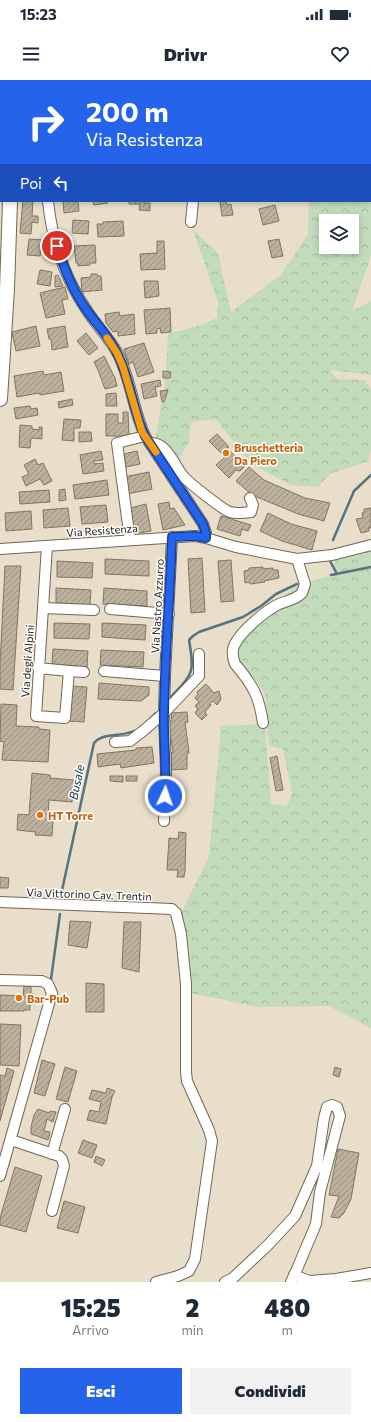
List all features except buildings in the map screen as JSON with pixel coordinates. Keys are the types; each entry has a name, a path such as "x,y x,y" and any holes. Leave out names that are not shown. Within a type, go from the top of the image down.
{"main road":[{"path":"0,399 4,289 10,202"}],"street":[{"path":"48,202 53,233 66,275 78,298 117,353 129,383 140,426 147,440 203,524 206,538"},
{"path":"191,222 193,202"},
{"path":"130,540 117,443 147,440 164,449 187,480 228,512 240,514 251,512 253,505 250,498"},
{"name":"Via Resistenza","path":"0,549 195,536 236,547 297,559 332,555 371,545"},
{"name":"Via Nastro Azzurro","path":"164,821 166,772 164,713 165,676 172,537"},
{"name":"Via degli Alpini","path":"46,546 36,716 65,718 68,670"},
{"path":"263,723 261,708 252,686 235,664 232,656 237,641 250,626 278,604 300,595 304,590 305,584 297,559"},
{"path":"43,608 94,610"},
{"name":"Via Nastro Azzurro","path":"110,609 168,614"},
{"path":"115,742 130,741 164,713 199,676 199,654"},
{"path":"38,668 84,672"},
{"path":"104,672 165,676"},
{"name":"Via Vittorino Cav. Trentin","path":"0,902 172,909 176,913 181,934 186,984 187,1081 209,1130 212,1141 195,1259 189,1271 178,1276 156,1282"},
{"path":"0,980 42,981 48,984 52,993 0,1176"},
{"path":"225,1282 233,1278 268,1245 295,1216 317,1166 324,1118 327,1107 332,1105 337,1107 340,1116 320,1192 316,1224 292,1278 309,1281 343,1278 371,1273"},
{"path":"52,1154 65,1109"},
{"path":"11,1140 59,1156 62,1159 64,1166 52,1211"}],"green space":[{"path":"309,202 371,202 371,255 352,311 371,301 371,375 330,370 337,379 365,380 371,389 371,449 368,461 330,474 318,487 291,485 250,463 216,419 191,422 189,442 178,461 155,442 162,399 164,401 168,334 201,325 217,318 218,303 193,230 218,253 231,312 281,275 308,234"},
{"path":"371,548 371,1028 329,1006 258,1007 186,992 181,913 209,857 221,726 265,724 271,804 287,806 292,794 283,749 269,746 265,695 254,677 231,663 230,649 262,610 301,584 334,575 334,555"}],"waterway":[{"path":"333,540 354,491 371,475"},
{"path":"330,561 337,574"},
{"name":"Busale","path":"331,575 371,567"},
{"name":"Busale","path":"170,698 188,678 192,667 189,640 193,636 199,632 243,617 261,606 276,594 297,584"},
{"name":"Busale","path":"151,718 156,713"},
{"name":"Busale","path":"61,895 94,743 102,737 134,731"},
{"name":"Busale","path":"51,979 60,914"}],"slow traffic":[{"path":"107,338 117,353 129,383 142,432 156,452"}],"place":[{"name":"Bruschetteria Da Piero","path":"226,453"},
{"name":"HT Torre","path":"40,815"},
{"name":"Bar-Pub","path":"19,998"}],"route":[{"path":"57,246 66,275 78,298 117,353 129,383 140,426 145,436 205,527 206,538 195,536 172,537 164,713 166,772 165,796"}]}
